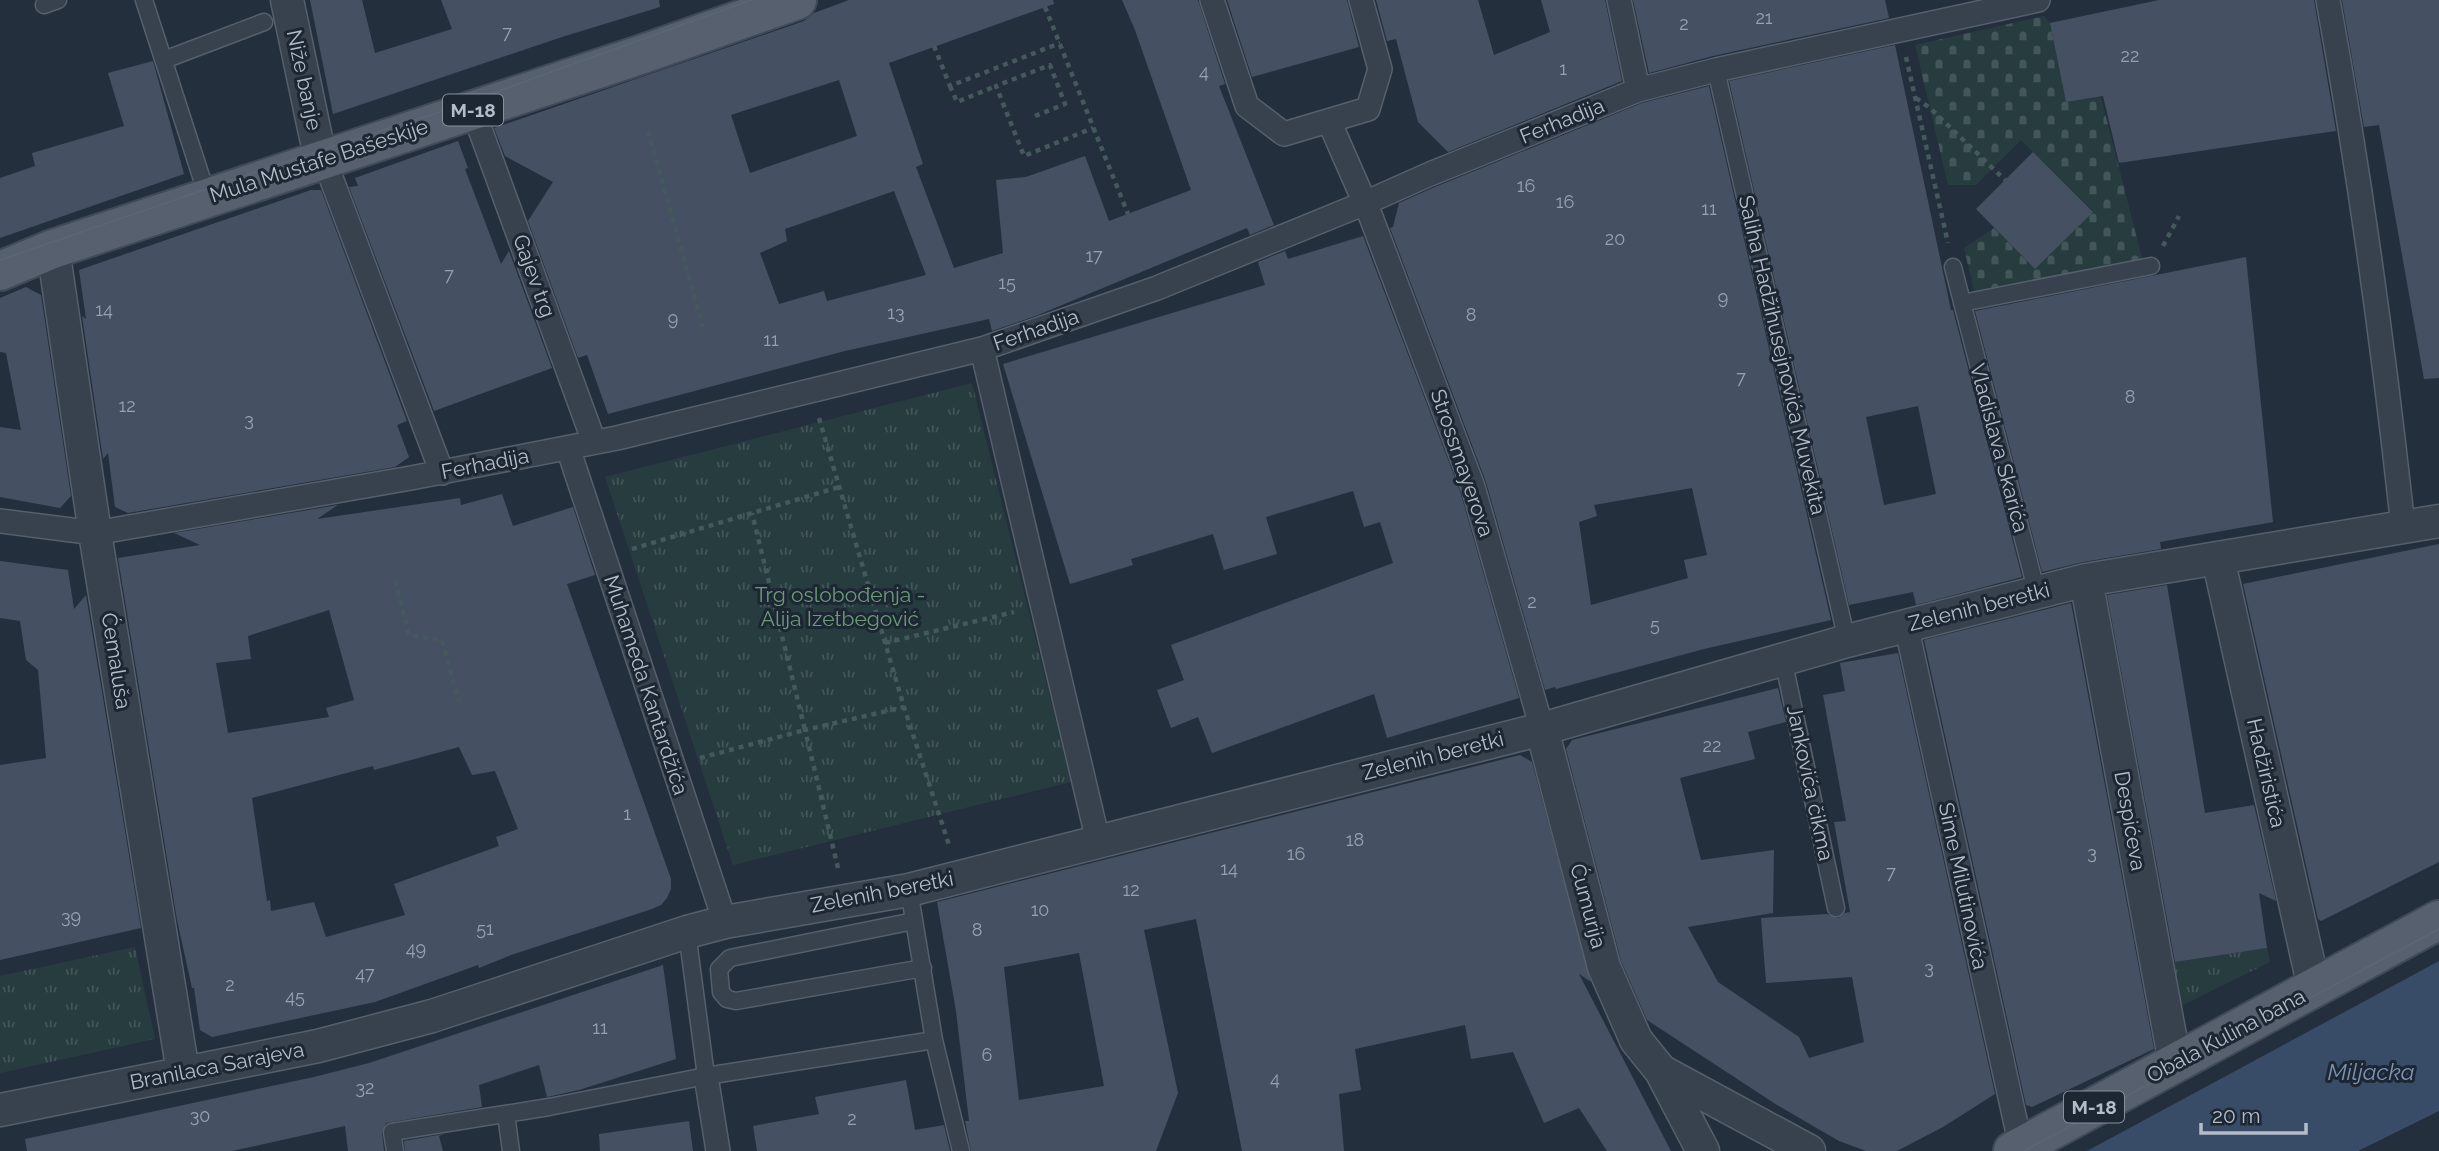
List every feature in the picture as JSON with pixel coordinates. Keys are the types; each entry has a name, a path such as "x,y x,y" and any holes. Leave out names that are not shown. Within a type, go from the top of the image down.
{"main road":[{"name":"Mula Mustafe Bašeskije","path":"0,271 53,249 797,0"},
{"name":"Obala Kulina bana","path":"2017,1149 2439,920"}],"street":[{"name":"Niže banje","path":"287,0 316,138 324,159"},
{"path":"1212,0 1247,106 1284,134 1368,109 1380,69 1361,0"},
{"path":"1619,0 1638,90"},
{"name":"Ferhadija","path":"0,521 95,533 442,473 594,442 982,349 1157,288 1638,90 1716,70 2038,0"},
{"path":"2328,0 2349,116 2403,527"},
{"name":"Gajev trg","path":"473,110 594,442"},
{"name":"Strossmayerova","path":"1329,121 1365,203 1474,487 1542,729"},
{"path":"324,159 442,473"},
{"name":"Ćemaluša","path":"53,249 95,533 183,1072"},
{"path":"982,349 1098,841"},
{"name":"Muhameda Kantardžića","path":"568,447 725,922"},
{"name":"Zelenih beretki","path":"432,1016 687,932 725,922 909,890 1542,729 1847,640 2086,580 2439,521"},
{"name":"Hadžiristića","path":"2218,558 2314,988"},
{"name":"Despićeva","path":"2086,580 2175,1063"},
{"name":"Sime Milutinovića","path":"1906,625 2017,1149"},
{"name":"Ćumurija","path":"1542,729 1604,967 1636,1040 1661,1071 1703,1151"},
{"name":"Branilaca Sarajeva","path":"0,1110 318,1046 432,1016"},
{"name":"Ćumurija","path":"1661,1071 1809,1151"},
{"path":"706,1076 718,1151"}],"lane":[{"path":"144,0 208,198"},
{"path":"164,60 264,22"},
{"name":"Saliha Hadžihusejnovića Muvekita","path":"1716,70 1847,640"},
{"path":"1962,303 2151,266"},
{"name":"Vladislava Skarića","path":"1954,267 2037,593"},
{"name":"Jankovića čikma","path":"1783,659 1836,908"},
{"path":"909,890 934,1040 961,1151"},
{"path":"914,921 730,958 719,969 721,992 727,999 736,1001 923,968"},
{"path":"687,932 706,1076"},
{"path":"395,1151 392,1132 506,1114 706,1076 934,1040"},
{"path":"506,1114 511,1151"}],"path":[{"path":"1045,7 1128,214"},
{"path":"1900,29 1954,267"},
{"path":"950,86 1060,43"},
{"path":"934,46 957,102 1050,65 1065,104 1035,116"},
{"path":"996,86 1024,156 1093,128"},
{"path":"1916,98 1930,108 2005,180"},
{"path":"648,131 703,327"},
{"path":"811,391 904,706 950,850"},
{"path":"604,558 839,486"},
{"path":"752,513 839,875"},
{"path":"395,581 410,635 442,640 458,702"},
{"path":"885,643 1042,605"},
{"path":"673,765 904,706"}],"green space":[{"path":"2044,16 2050,23 2066,102 2101,97 2143,262 1975,295 1964,248 1994,228 2035,269 2093,211 2021,140 1976,185 1948,185 1915,45"},
{"name":"Trg oslobođenja - Alija Izetbegović","path":"972,383 1071,782 733,865 605,477"},
{"path":"135,947 155,1039 0,1073 0,976"},
{"path":"2267,948 2270,962 2177,1008 2170,963"}],"water":[{"name":"Miljacka","path":"2439,961 2439,1111 2358,1151 2087,1151"}],"building":[{"path":"310,0 362,0 375,53 452,29 441,0 659,0 660,7 333,114"},
{"path":"849,0 1053,0 1054,4 889,63 923,164 916,167 954,268 1003,253 996,180 1026,177 1085,156 1109,221 1191,190 1122,0 1198,0 1225,84 1219,86 1274,225 1250,235 1247,228 1038,315 992,331 989,319 845,351 608,414 587,355 578,358 528,221 553,182 505,156 494,128 804,21 814,13","holes":["839,80 857,136 750,173 731,115","894,191 926,275 827,301 824,291 779,304 760,253 787,241 785,229"]},
{"path":"1227,0 1347,0 1359,47 1252,77"},
{"path":"1376,0 1478,0 1494,55 1550,32 1541,0 1605,0 1622,81 1448,152 1418,122 1396,39 1387,41"},
{"path":"1633,0 1885,0 1889,18 1713,56 1649,73"},
{"path":"2159,0 2314,0 2336,131 2119,163 2103,96 2066,102 2050,23"},
{"path":"2342,0 2439,0 2439,378 2424,379 2379,125 2364,127"},
{"path":"1895,45 1951,310 2022,577 1916,605 1913,592 1849,605 1729,81","holes":["1918,406 1936,494 1884,505 1866,417"]},
{"path":"153,61 184,174 0,238 0,178 35,166 32,153 124,126 108,73"},
{"path":"1709,86 1831,620 1545,690 1486,482 1390,228 1393,227 1399,203 1642,103","holes":["1692,488 1707,555 1684,560 1688,578 1591,605 1579,522 1597,516 1594,505"]},
{"path":"458,141 468,168 465,169 501,264 509,251 552,368 434,411 349,187 358,186 355,178"},
{"path":"2033,152 2093,212 2035,269 1976,209"},
{"path":"311,190 321,190 407,421 397,425 409,457 395,467 128,513 115,507 108,453 103,459 82,316 86,319 79,270"},
{"path":"1363,236 1460,491 1519,698 1387,738 1374,694 1212,753 1198,717 1171,728 1157,690 1184,680 1171,645 1393,563 1380,522 1364,527 1353,491 1266,517 1277,554 1224,570 1213,534 1131,559 1133,565 1070,584 1003,364 1265,285 1258,262 1285,251 1288,259"},
{"path":"2246,257 2273,522 2160,542 2161,549 2042,572 1975,311"},
{"path":"26,287 41,295 71,496 60,508 0,497 0,427 21,430 6,353 0,352 0,298"},
{"path":"502,494 513,526 573,507 595,575 567,584 671,879 667,898 652,909 479,968 478,965 375,1002 212,1037 200,1030 194,988 177,920 118,558 200,545 174,533 338,505 317,519 460,498 461,505","holes":["329,610 354,700 326,708 329,717 228,733 216,663 251,659 248,636","459,747 472,775 495,771 518,829 496,837 499,846 394,884 405,915 326,937 314,902 271,911 270,900 267,901 252,798 373,766 374,770"]},
{"path":"2439,544 2439,862 2321,921 2318,919 2243,584"},
{"path":"0,561 68,570 74,609 86,595 141,928 0,960 0,765 46,758 38,670 26,660 20,621 0,618"},
{"path":"2167,585 2205,813 2254,805 2276,901 2259,893 2267,948 2175,962 2107,595"},
{"path":"2071,603 2154,1049 2032,1107 2026,1105 1924,640"},
{"path":"1898,653 1995,1094 1943,1127 1897,1151 1866,1151 1839,1141 1777,1105 1647,1020 1621,961 1566,749 1572,740 1778,688 1786,722 1748,732 1755,759 1680,778 1701,860 1774,850 1773,913 1688,927 1718,982 1799,1037 1809,1058 1864,1042 1852,977 1766,983 1761,918 1827,914 1838,918 1850,912 1834,822 1846,821 1823,695 1845,691 1840,663"},
{"path":"1520,755 1532,762 1591,982 1579,974 1671,1151 1607,1151 1579,1108 1544,1123 1513,1052 1471,1059 1465,1025 1355,1049 1361,1090 1339,1094 1344,1151 1242,1151 1196,919 1144,930 1178,1093 1156,1151 971,1151 965,1121 969,1121 956,1011 937,902","holes":["1079,953 1104,1086 1019,1100 1004,967"]},
{"path":"663,965 676,1059 579,1090 547,1097 539,1065 479,1085 482,1107 386,1123 382,1133 384,1151 348,1151 345,1126 232,1151 27,1151 25,1139 369,1063"},
{"path":"906,1080 915,1130 944,1125 950,1151 757,1151 753,1126 819,1114 815,1097"},
{"path":"689,1121 693,1151 600,1151 599,1134"},
{"path":"444,1134 439,1136 443,1151 405,1151 404,1141"}],"tram line":[{"path":"0,260 443,111 751,0"},
{"path":"2024,1151 2439,929"}]}
